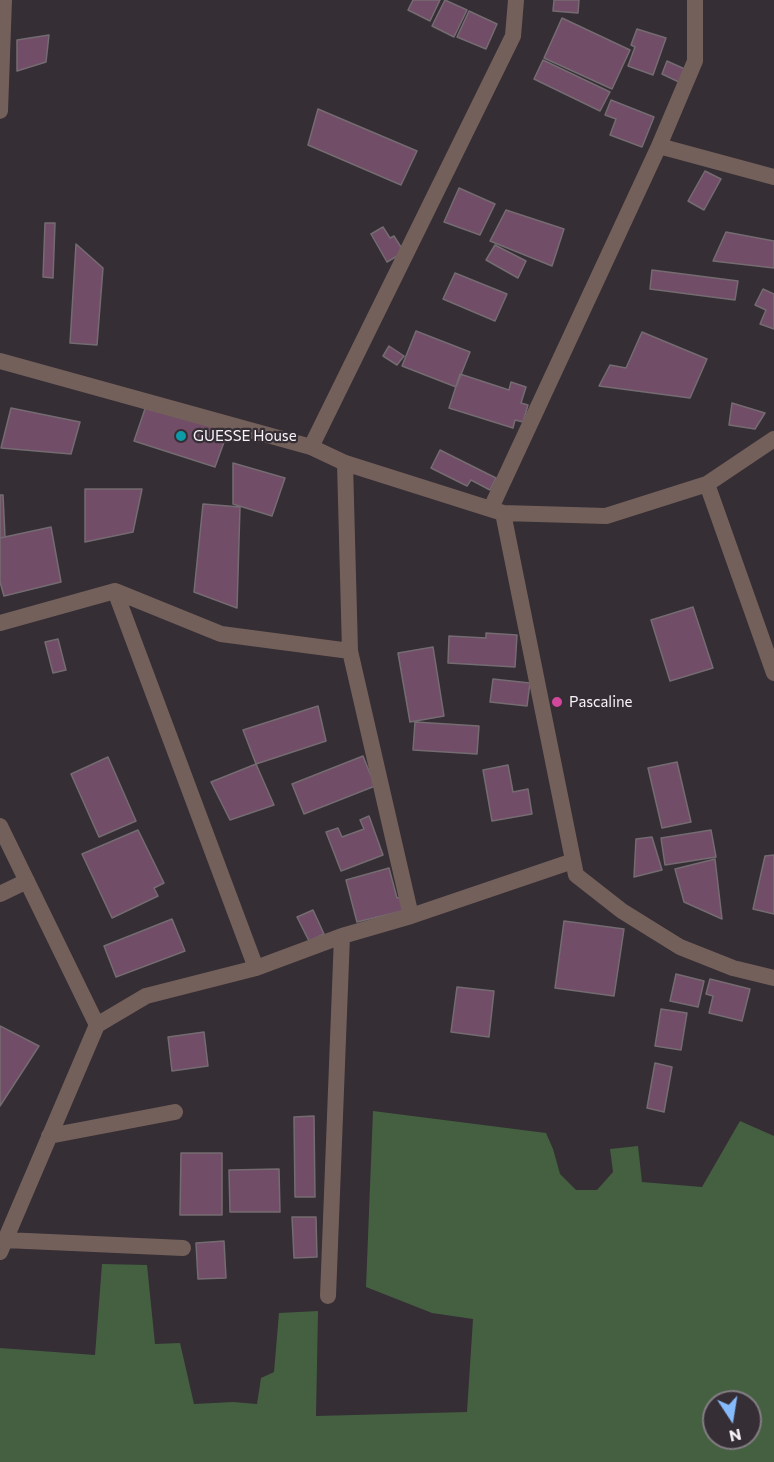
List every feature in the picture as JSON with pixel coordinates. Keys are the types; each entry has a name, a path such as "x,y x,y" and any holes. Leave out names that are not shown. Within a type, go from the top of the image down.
{"street":[{"path":"0,111 4,0"},
{"path":"311,447 513,36 516,0"},
{"path":"695,0 695,61 497,511 576,875 622,911 680,947 734,968 774,978"},
{"path":"658,146 774,177"},
{"path":"0,361 311,447 345,463 497,511 606,516 707,484 773,436"},
{"path":"345,463 350,651 411,915"},
{"path":"707,484 769,645 774,673"},
{"path":"0,623 115,591 221,633 350,651"},
{"path":"115,591 256,968"},
{"path":"0,826 97,1025"},
{"path":"183,1248 3,1246 97,1025 146,996 256,968 342,936 573,861"},
{"path":"0,894 27,881"},
{"path":"327,1296 342,936"},
{"path":"50,1136 175,1112"}],"green space":[{"path":"373,1111 546,1133 560,1174 576,1190 597,1190 613,1172 610,1149 638,1146 642,1182 702,1187 740,1121 774,1136 774,1462 0,1462 0,1348 95,1355 102,1264 147,1265 155,1344 180,1343 194,1404 233,1402 257,1404 261,1378 274,1372 279,1313 318,1311 316,1416 467,1412 473,1319 432,1313 366,1287"}],"building":[{"path":"413,0 440,0 430,21 408,10"},
{"path":"445,0 467,10 454,37 432,26"},
{"path":"554,0 579,0 578,13 553,11"},
{"path":"469,11 497,24 486,49 457,37"},
{"path":"562,18 630,50 612,89 544,58"},
{"path":"637,29 666,38 653,75 628,66 635,47 631,45"},
{"path":"49,35 46,62 17,71 17,40"},
{"path":"543,60 610,92 600,111 534,79"},
{"path":"667,61 687,70 681,83 662,74"},
{"path":"611,100 654,117 642,147 610,135 616,119 605,115"},
{"path":"318,109 417,151 401,185 308,145"},
{"path":"705,171 721,179 704,210 688,201"},
{"path":"459,188 495,204 480,235 444,222"},
{"path":"506,210 564,229 552,266 490,241"},
{"path":"45,223 55,223 53,278 43,277"},
{"path":"383,227 390,238 394,236 404,252 387,262 371,234"},
{"path":"726,232 774,241 774,268 713,261"},
{"path":"76,244 103,268 97,345 70,343"},
{"path":"495,245 526,261 518,278 486,260"},
{"path":"652,270 738,281 735,300 650,289"},
{"path":"455,273 507,294 495,321 443,299"},
{"path":"763,289 774,294 774,329 760,324 766,310 755,305"},
{"path":"416,331 470,352 456,387 402,366"},
{"path":"642,332 707,359 690,398 599,386 610,365 626,368"},
{"path":"389,346 404,356 397,365 383,356"},
{"path":"460,374 509,390 511,382 526,387 521,403 528,405 523,422 515,420 513,428 449,408"},
{"path":"732,403 765,413 755,429 729,425"},
{"name":"GUESSE House","path":"146,406 228,431 215,467 134,441"},
{"path":"11,408 80,422 71,454 1,448"},
{"path":"440,450 496,478 490,490 471,480 467,486 431,468"},
{"path":"233,463 285,478 272,516 233,504"},
{"path":"85,489 142,489 133,532 85,542"},
{"path":"0,495 3,495 5,537 0,538"},
{"path":"203,504 240,507 237,608 194,592"},
{"path":"51,527 61,582 4,596 0,582 0,538"},
{"path":"693,607 713,668 670,681 651,620"},
{"path":"486,633 517,635 515,667 448,663 449,636 486,638"},
{"path":"58,639 66,670 53,673 45,642"},
{"path":"433,647 444,716 410,722 398,653"},
{"path":"493,679 530,683 527,706 490,702"},
{"path":"318,706 326,741 256,764 243,730"},
{"path":"415,722 479,726 477,754 413,750"},
{"path":"363,756 375,786 304,814 292,784"},
{"path":"108,757 136,821 99,837 71,774"},
{"path":"677,762 691,822 662,828 648,768"},
{"path":"256,764 274,805 230,820 211,782"},
{"path":"508,765 513,792 528,789 532,814 492,821 483,770"},
{"path":"369,816 383,855 341,871 326,832 338,828 342,837 364,829 360,820"},
{"path":"138,830 164,883 154,888 158,896 112,918 82,854"},
{"path":"711,830 716,857 665,865 661,838"},
{"path":"652,837 662,870 634,877 636,839"},
{"path":"774,855 774,914 753,909 765,856"},
{"path":"715,859 722,919 684,902 675,869"},
{"path":"389,868 397,898 402,897 406,910 357,922 346,880"},
{"path":"313,910 324,934 309,941 297,917"},
{"path":"172,919 185,951 116,977 104,946"},
{"path":"564,921 624,929 614,996 555,988"},
{"path":"676,974 704,981 698,1007 670,1001"},
{"path":"710,979 750,989 742,1021 709,1013 713,996 706,994"},
{"path":"457,987 494,991 489,1037 451,1032"},
{"path":"661,1009 687,1013 681,1050 655,1046"},
{"path":"0,1026 39,1046 0,1106"},
{"path":"204,1032 208,1066 172,1071 168,1037"},
{"path":"655,1063 672,1067 664,1112 647,1108"},
{"path":"314,1116 315,1197 295,1197 294,1117"},
{"path":"181,1153 222,1153 222,1215 180,1215"},
{"path":"279,1169 280,1212 230,1212 229,1170"},
{"path":"292,1217 316,1217 317,1257 294,1258"},
{"path":"224,1241 226,1278 198,1279 196,1243"}],"place":[{"name":"GUESSE House","path":"181,436"},
{"name":"Pascaline","path":"557,702"}]}
